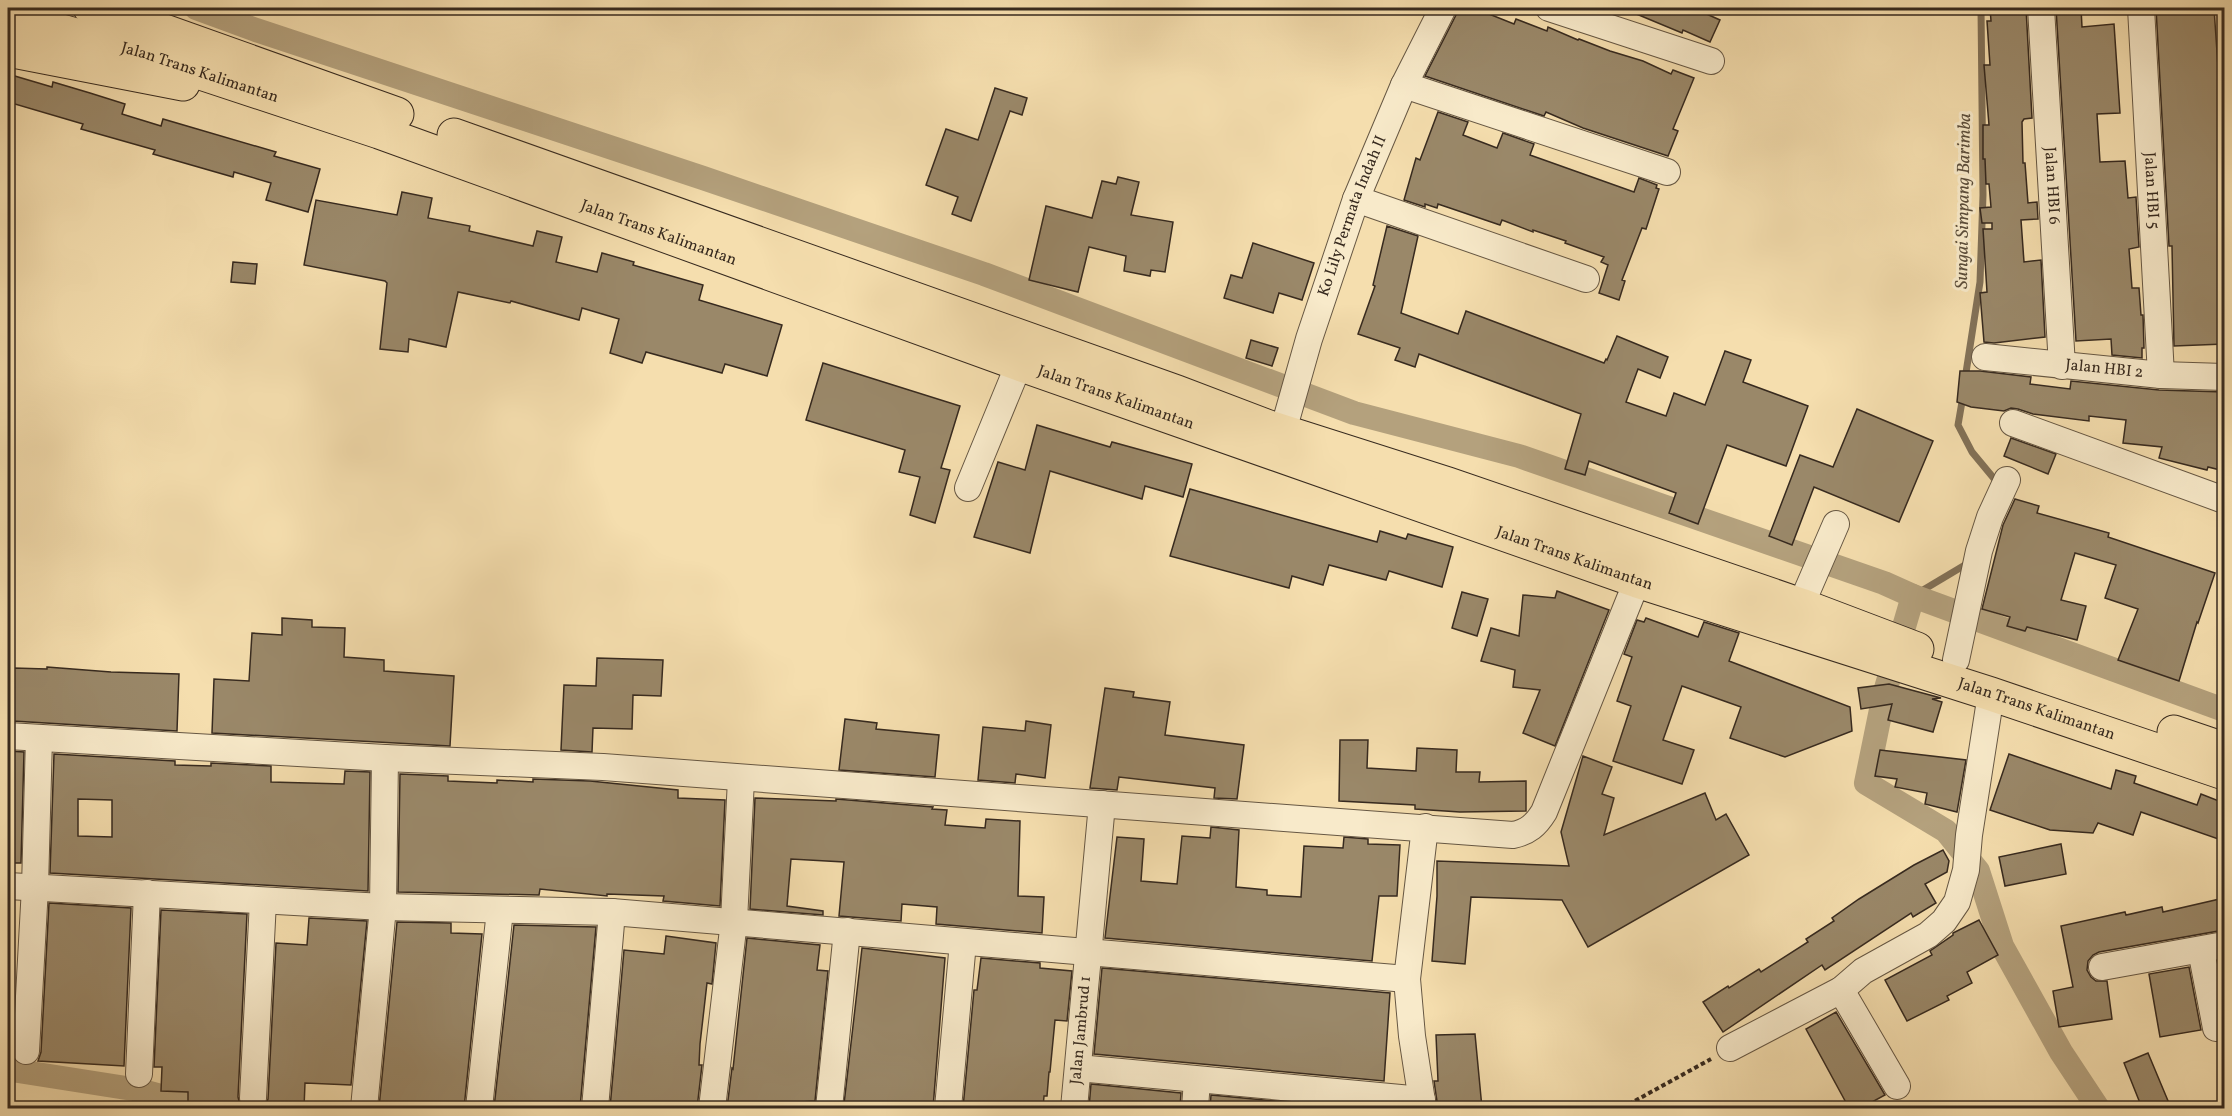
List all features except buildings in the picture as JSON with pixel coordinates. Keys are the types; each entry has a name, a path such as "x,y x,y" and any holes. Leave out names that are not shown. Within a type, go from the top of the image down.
{"highway":[{"name":"Jalan Trans Kalimantan","path":"90,8 159,29 1448,484 1803,598 1863,640"},
{"name":"Jalan Trans Kalimantan","path":"8,16 143,54 379,132 1019,364 1637,581 1863,640 1916,659 1991,694 2224,773"},
{"path":"8,50 178,85 224,80"},
{"name":"Jalan Trans Kalimantan","path":"1916,659 1959,648 2224,749"}],"street":[{"name":"Ko Lily Permata Indah II","path":"1285,426 1309,339 1356,199 1404,85 1443,8"},
{"path":"1549,8 1711,61"},
{"name":"Jalan HBI 6","path":"2042,8 2062,366"},
{"name":"Jalan HBI 5","path":"2141,8 2161,375"},
{"path":"1404,85 1667,172"},
{"path":"1356,199 1586,279"},
{"name":"Jalan HBI 2","path":"1985,357 2161,375 2224,377"},
{"path":"968,489 1019,364"},
{"path":"2013,423 2224,500"},
{"path":"1959,648 1983,540 2007,480"},
{"path":"1803,598 1836,524"},
{"path":"8,736 385,758 603,767 1513,834 1524,832 1537,824 1544,812 1637,581"},
{"path":"1730,1048 1841,990 1863,971 1928,935 1944,921 1957,902 1966,870 1969,835 1991,694"},
{"path":"26,1051 35,887 39,738"},
{"path":"364,1108 382,907 385,758"},
{"path":"712,1108 734,921 741,778"},
{"name":"Jalan Jambrud 1","path":"1074,1108 1102,804"},
{"path":"1078,1068 1197,1080 1313,1100 1423,1104 1412,1036 1407,980 1425,827"},
{"path":"8,886 382,907 612,912 1407,980"},
{"path":"139,1074 147,893"},
{"path":"253,1098 263,901"},
{"path":"479,1108 500,910"},
{"path":"595,1108 612,912"},
{"path":"829,1108 847,931"},
{"path":"948,1108 963,942"},
{"path":"2102,968 2213,947 2216,1028"},
{"path":"1841,990 1897,1086"},
{"path":"1195,1108 1197,1080"}],"path":[{"path":"1622,1108 1730,1048"}],"waterway":[{"path":"196,8 984,274 1354,413 1519,456 1884,583 1913,596 2224,710"},
{"name":"Sungai Simpang Barimba","path":"1965,379 1980,282 1983,195 1981,8"},
{"name":"Sungai Simpang Barimba","path":"1963,396 1958,425 1972,452 1996,481 1995,486"},
{"name":"Sungai Simpang Barimba","path":"1913,596 1970,562"},
{"path":"1913,596 1884,695 1866,783 1946,831 1978,871 2002,946 2061,1052 2098,1108"},
{"path":"8,1067 18,1071 139,1090 206,1108"}]}
